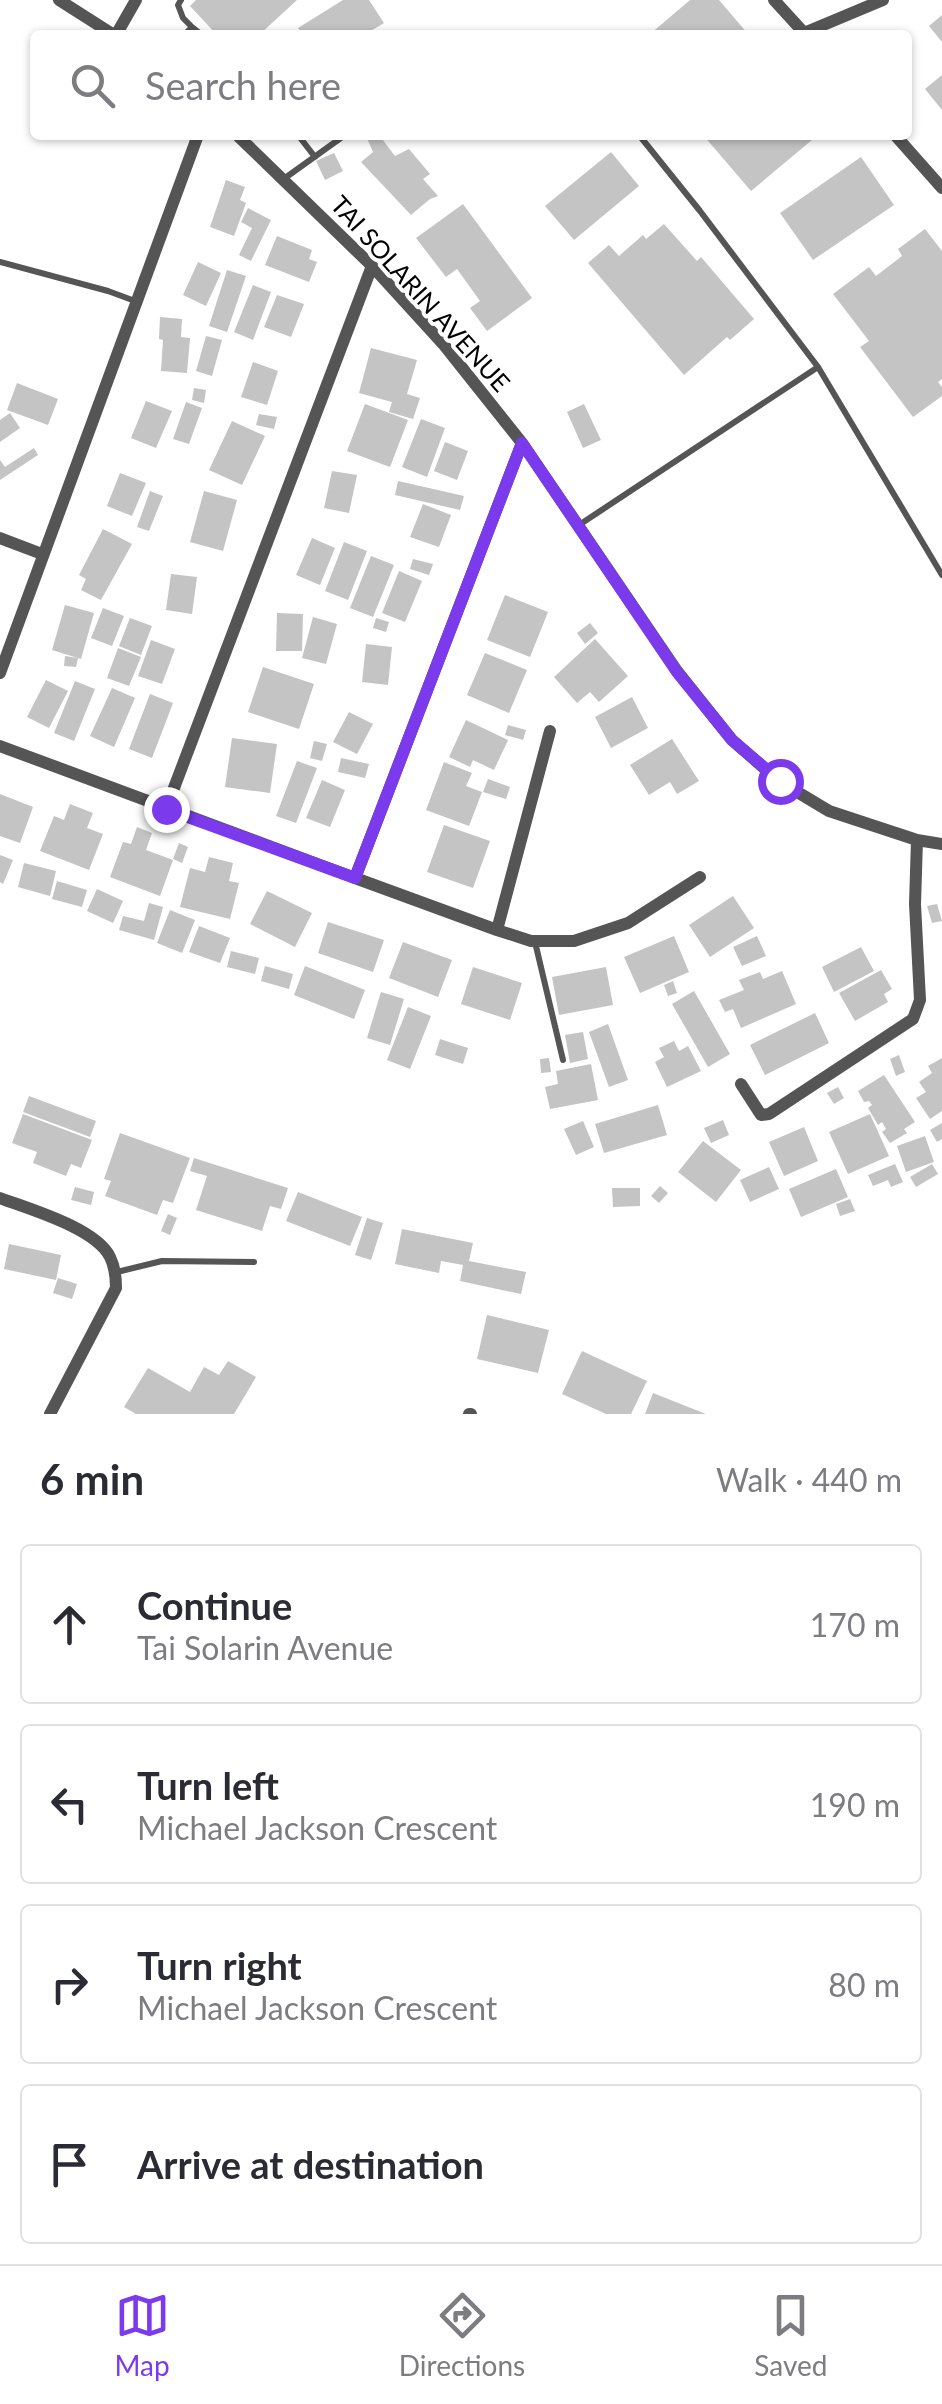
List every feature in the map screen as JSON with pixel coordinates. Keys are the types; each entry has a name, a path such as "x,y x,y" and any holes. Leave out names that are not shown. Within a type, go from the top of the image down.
{"street":[{"path":"59,0 107,30"},
{"path":"118,30 136,0"},
{"path":"774,0 801,30"},
{"path":"814,30 884,0"},
{"path":"0,673 196,140"},
{"name":"TAI SOLARIN AVENUE","path":"242,140 372,266 444,345 522,443 677,672 732,740 780,781 828,810 917,840 942,844"},
{"path":"899,140 942,188"},
{"path":"166,809 372,266"},
{"path":"355,878 522,443"},
{"path":"0,538 42,554"},
{"path":"498,930 550,731"},
{"path":"0,746 534,941 574,941 628,922 700,877"},
{"path":"742,1084 761,1115 769,1114 914,1019 920,1000 915,904 917,840"},
{"path":"0,1198 93,1239 109,1253 116,1272 116,1288 50,1414"}],"lane":[{"path":"181,0 180,12 196,30"},
{"path":"189,30 192,27"},
{"path":"302,140 315,156"},
{"path":"284,179 338,140"},
{"path":"643,140 818,368 942,575"},
{"path":"0,262 108,290 136,302"},
{"path":"578,526 818,368"},
{"path":"534,941 563,1060"},
{"path":"116,1272 162,1260 254,1262"}],"building":[{"path":"196,0 297,0 264,30 212,30 190,6"},
{"path":"343,0 369,0 384,23 372,30 298,28"},
{"path":"690,0 719,0 745,30 655,30"},
{"path":"942,15 942,42 929,26"},
{"path":"942,75 942,110 925,89"},
{"path":"368,140 383,140 395,156 409,149 430,174 423,179 438,196 411,215 361,162 373,152"},
{"path":"707,140 812,140 751,191"},
{"path":"611,152 639,186 574,240 545,206"},
{"path":"334,153 343,171 325,180 316,161"},
{"path":"861,157 894,205 813,260 780,213"},
{"path":"226,180 245,187 240,200 246,203 234,236 210,227"},
{"path":"463,204 532,298 487,331 470,308 480,301 457,269 446,277 416,238"},
{"path":"248,208 271,220 251,261 239,255 252,228 241,222"},
{"path":"664,224 697,261 701,257 754,319 684,375 588,263 609,245 619,256 643,235 646,239"},
{"path":"925,229 942,251 942,379 938,382 942,396 913,417 860,347 869,341 833,294 869,267 876,276 902,256 898,249"},
{"path":"277,236 312,250 309,259 317,262 309,282 265,265"},
{"path":"198,262 221,273 206,306 183,295"},
{"path":"227,270 246,276 227,332 209,326"},
{"path":"253,285 271,292 253,340 234,332"},
{"path":"277,295 304,304 291,337 264,327"},
{"path":"160,317 182,319 181,337 190,338 187,373 161,371"},
{"path":"206,336 222,340 212,376 196,371"},
{"path":"371,348 417,360 407,394 420,398 413,419 389,412 392,402 359,393"},
{"path":"253,362 278,371 267,405 241,397"},
{"path":"17,383 58,399 48,425 7,410"},
{"path":"194,388 206,390 204,403 192,400"},
{"path":"146,401 172,411 156,448 131,438"},
{"path":"186,402 202,408 189,444 173,439"},
{"path":"365,404 408,420 390,467 347,451"},
{"path":"584,404 601,440 583,448 567,412"},
{"path":"10,413 20,428 0,442 0,420"},
{"path":"259,414 277,417 274,429 256,425"},
{"path":"421,419 445,428 427,477 402,467"},
{"path":"232,421 265,436 242,485 209,470"},
{"path":"445,442 468,451 457,480 434,471"},
{"path":"34,448 38,455 0,480 0,460 5,467"},
{"path":"332,471 357,475 349,513 324,508"},
{"path":"120,473 146,483 132,516 107,506"},
{"path":"398,481 464,496 460,510 395,495"},
{"path":"150,491 163,496 149,531 137,527"},
{"path":"204,491 237,500 223,551 190,542"},
{"path":"423,504 451,515 439,547 410,537"},
{"path":"103,529 132,544 101,600 81,590 86,579 79,575"},
{"path":"312,538 335,548 320,585 296,575"},
{"path":"344,542 367,551 348,600 325,591"},
{"path":"371,556 394,565 373,617 350,608"},
{"path":"413,559 433,564 429,575 410,569"},
{"path":"399,571 422,581 405,622 382,613"},
{"path":"171,574 197,577 192,614 166,610"},
{"path":"505,595 548,612 530,657 487,640"},
{"path":"65,605 94,613 81,659 52,650"},
{"path":"103,608 124,616 112,646 91,638"},
{"path":"277,613 303,614 302,651 276,651"},
{"path":"313,617 337,624 326,664 302,658"},
{"path":"130,618 152,626 141,655 119,646"},
{"path":"376,618 389,622 386,632 373,628"},
{"path":"590,623 598,633 585,644 577,633"},
{"path":"595,639 628,676 599,702 590,692 577,703 554,677"},
{"path":"151,640 175,649 162,684 138,676"},
{"path":"366,644 392,647 388,685 362,682"},
{"path":"118,648 141,657 129,686 107,678"},
{"path":"485,653 527,670 509,713 467,695"},
{"path":"65,656 78,658 76,667 64,666"},
{"path":"263,667 314,684 299,729 248,712"},
{"path":"46,680 68,691 49,728 27,717"},
{"path":"75,681 95,689 74,741 54,733"},
{"path":"112,688 135,698 114,747 90,736"},
{"path":"150,694 173,703 152,758 129,749"},
{"path":"632,697 648,728 611,748 595,717"},
{"path":"349,712 373,724 357,754 333,742"},
{"path":"466,720 508,740 494,770 473,760 470,767 449,757"},
{"path":"508,725 526,730 523,740 505,735"},
{"path":"232,738 277,744 270,793 225,787"},
{"path":"672,739 699,781 677,794 670,782 649,795 630,765"},
{"path":"314,741 327,744 322,761 310,758"},
{"path":"341,758 369,764 365,778 338,772"},
{"path":"297,761 317,768 296,823 276,816"},
{"path":"444,762 472,773 466,786 482,792 469,826 426,810"},
{"path":"488,779 510,787 506,799 483,792"},
{"path":"322,780 345,790 330,827 306,818"},
{"path":"0,794 33,807 20,843 0,836"},
{"path":"70,804 93,813 87,828 103,834 89,870 40,851 54,816 64,820"},
{"path":"444,825 490,841 473,888 427,872"},
{"path":"137,827 152,833 146,850 173,860 160,896 110,877 123,842 131,844"},
{"path":"179,843 188,847 182,863 173,859"},
{"path":"0,855 13,860 3,884 0,882"},
{"path":"209,857 233,863 229,881 239,883 230,919 180,907 190,868 205,872"},
{"path":"24,863 56,871 50,896 18,887"},
{"path":"57,881 87,890 82,907 52,899"},
{"path":"97,889 123,901 113,923 87,911"},
{"path":"267,891 312,913 295,947 250,924"},
{"path":"733,896 754,928 710,957 689,925"},
{"path":"149,903 163,907 154,940 119,930 123,916 144,921"},
{"path":"937,904 942,921 932,923 927,906"},
{"path":"170,910 195,920 182,953 157,943"},
{"path":"328,922 384,940 373,972 318,953"},
{"path":"199,926 230,938 220,963 189,952"},
{"path":"674,936 689,972 640,993 624,957"},
{"path":"757,936 766,956 742,966 733,947"},
{"path":"403,942 452,960 438,997 389,978"},
{"path":"861,947 874,971 834,992 822,967"},
{"path":"231,951 259,958 255,974 227,967"},
{"path":"265,966 293,974 289,989 261,981"},
{"path":"305,966 365,990 354,1019 294,995"},
{"path":"473,967 522,983 510,1020 461,1004"},
{"path":"606,967 613,1005 559,1015 552,977"},
{"path":"881,970 892,989 884,994 888,1002 855,1021 839,993"},
{"path":"782,971 796,1004 741,1028 733,1009 725,1012 719,1000 744,990 739,980 760,972 763,979"},
{"path":"673,981 677,993 668,996 664,985"},
{"path":"694,991 730,1054 708,1067 672,1004"},
{"path":"381,992 404,999 390,1045 367,1038"},
{"path":"408,1007 431,1016 410,1069 387,1060"},
{"path":"815,1013 829,1043 765,1075 750,1045"},
{"path":"608,1024 628,1080 609,1087 589,1032"},
{"path":"583,1032 588,1059 570,1063 565,1035"},
{"path":"440,1039 468,1048 463,1064 435,1055"},
{"path":"674,1041 679,1051 688,1046 701,1071 667,1087 655,1062 664,1057 659,1048"},
{"path":"899,1055 905,1072 896,1076 890,1059"},
{"path":"549,1058 551,1072 541,1073 540,1059"},
{"path":"942,1058 942,1111 930,1119 916,1098 926,1092 919,1082 932,1073 928,1066"},
{"path":"591,1064 598,1100 550,1109 545,1087 558,1084 556,1071"},
{"path":"884,1075 915,1122 904,1129 907,1133 890,1143 882,1132 886,1129 882,1122 878,1125 868,1108 872,1105 864,1102 858,1091"},
{"path":"838,1087 844,1098 834,1104 827,1093"},
{"path":"29,1096 96,1121 90,1137 23,1112"},
{"path":"658,1105 667,1135 604,1153 595,1124"},
{"path":"23,1114 92,1140 81,1168 71,1164 66,1176 33,1163 37,1152 12,1143"},
{"path":"870,1114 889,1156 848,1174 829,1132"},
{"path":"723,1120 729,1135 711,1143 704,1128"},
{"path":"583,1121 594,1147 576,1155 564,1129"},
{"path":"942,1123 942,1139 937,1142 930,1130"},
{"path":"804,1127 818,1161 784,1176 769,1142"},
{"path":"120,1133 190,1158 173,1203 163,1200 157,1215 105,1196 111,1181 104,1179"},
{"path":"925,1136 934,1162 906,1172 897,1146"},
{"path":"703,1141 741,1170 716,1202 678,1172"},
{"path":"194,1158 288,1188 281,1209 270,1206 262,1231 196,1210 207,1176 190,1171"},
{"path":"895,1164 903,1182 891,1187 888,1180 873,1186 868,1175"},
{"path":"932,1164 938,1174 916,1187 910,1177"},
{"path":"769,1167 779,1189 750,1202 740,1180"},
{"path":"836,1169 848,1197 801,1217 789,1189"},
{"path":"660,1186 668,1193 659,1203 651,1196"},
{"path":"75,1187 94,1192 91,1205 71,1200"},
{"path":"612,1188 640,1188 640,1206 613,1207"},
{"path":"298,1192 362,1217 350,1246 286,1221"},
{"path":"850,1199 855,1211 840,1216 836,1204"},
{"path":"168,1214 177,1218 170,1235 161,1231"},
{"path":"367,1218 383,1223 371,1260 355,1255"},
{"path":"402,1229 473,1243 469,1261 526,1272 521,1294 460,1281 463,1265 441,1261 439,1273 395,1264"},
{"path":"9,1244 61,1255 56,1280 4,1269"},
{"path":"58,1278 77,1284 72,1299 53,1293"},
{"path":"487,1315 549,1330 538,1373 477,1359"},
{"path":"582,1351 647,1381 631,1414 606,1414 562,1394"},
{"path":"228,1361 256,1377 234,1414 136,1414 124,1407 148,1368 190,1392 204,1367 219,1375"},
{"path":"653,1393 706,1414 645,1414"}],"route":[{"path":"166,809 355,878 522,443 677,672 732,740 780,781"}]}
